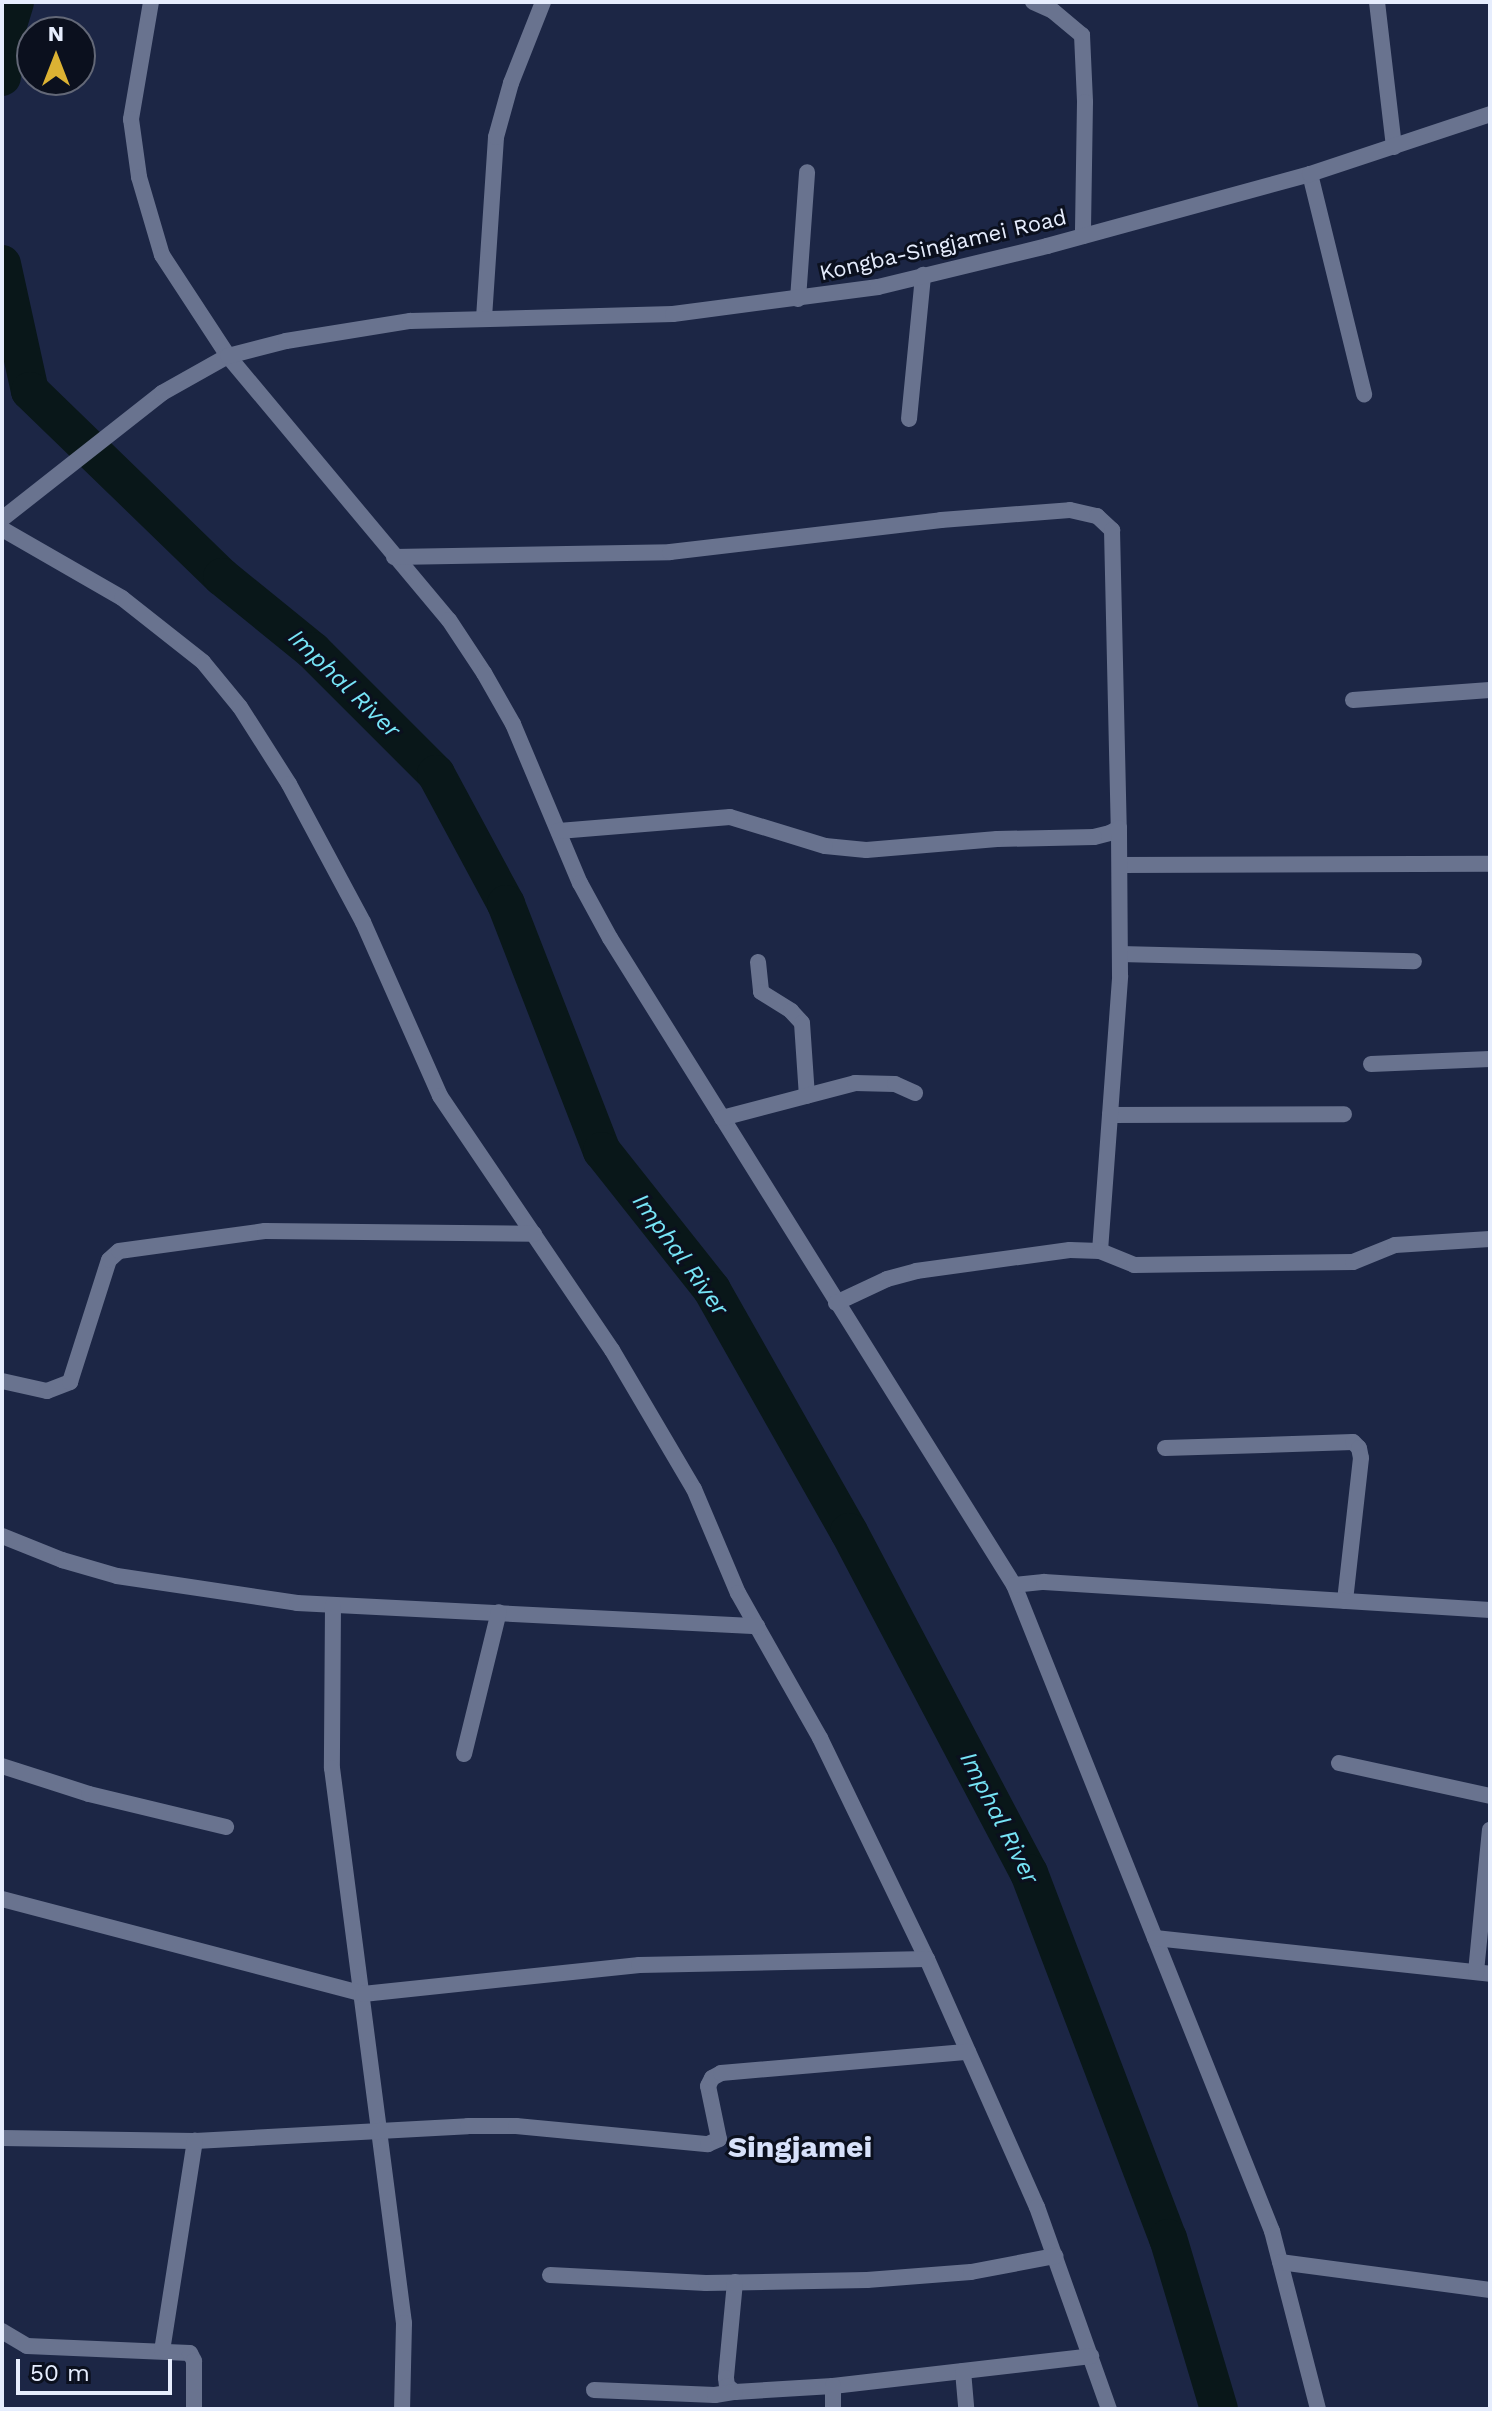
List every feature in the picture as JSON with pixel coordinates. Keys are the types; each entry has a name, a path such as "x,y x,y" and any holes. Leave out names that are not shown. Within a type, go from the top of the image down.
{"street":[{"path":"151,2 131,119 139,177 162,255 228,356 449,620 484,673 513,724 610,938 836,1303 987,1536 1014,1585 1272,2231 1318,2409"},
{"path":"484,318 496,137 521,54 543,2"},
{"path":"1033,2 1053,11 1082,35 1085,102 1083,236"},
{"path":"1377,2 1394,147"},
{"name":"Kongba-Singjamei Road","path":"2,519 162,393 228,356 286,341 410,321 673,314 798,299 923,275 1083,236 1310,174 1490,114"},
{"path":"798,299 807,172"},
{"path":"1310,174 1364,394"},
{"path":"909,419 923,275"},
{"path":"394,557 670,552 969,518 1070,510 1097,516 1112,530 1120,954 1100,1251"},
{"path":"2,529 122,598 203,662 240,707 289,784 363,922 440,1096 612,1350 694,1489 738,1593 820,1738 927,1959 1037,2207 1109,2409"},
{"path":"1353,700 1490,690"},
{"path":"559,831 730,817 825,846 866,850 997,839 1094,837 1119,828"},
{"path":"1120,865 1490,864"},
{"path":"1120,954 1414,961"},
{"path":"758,962 761,992 791,1011 802,1023 807,1096"},
{"path":"1371,1064 1490,1059"},
{"path":"722,1118 875,1081 895,1084 915,1093"},
{"path":"1110,1115 1344,1114"},
{"path":"2,1381 47,1391 70,1382 109,1260 119,1251 265,1231 534,1234"},
{"path":"836,1303 887,1279 916,1271 1070,1250 1100,1251 1134,1265 1353,1262 1395,1245 1490,1239"},
{"path":"1165,1448 1353,1442 1359,1448 1361,1458 1345,1601"},
{"path":"2,1536 62,1560 117,1576 297,1603 757,1626"},
{"path":"1014,1585 1044,1582 1490,1610"},
{"path":"333,1605 332,1768 404,2323 402,2409"},
{"path":"464,1754 499,1612"},
{"path":"1339,1763 1490,1796"},
{"path":"2,1766 89,1794 226,1827"},
{"path":"1155,1938 1483,1973 1490,1830"},
{"path":"2,1899 363,1994 639,1965 927,1959"},
{"path":"2,2138 195,2141 516,2126 715,2143 719,2132 708,2086 712,2078 721,2073 968,2052"},
{"path":"162,2351 195,2141"},
{"path":"550,2275 735,2282 867,2280 971,2272 1055,2256"},
{"path":"1280,2262 1490,2290"},
{"path":"735,2282 726,2378 727,2386 735,2392"},
{"path":"2,2331 27,2346 184,2352 193,2356 194,2409"},
{"path":"594,2390 715,2395 833,2386 1091,2356"},
{"path":"963,2371 966,2409"},
{"path":"833,2386 833,2409"}],"waterway":[{"name":"Imphal River","path":"2,77 5,35 15,2"},
{"name":"Imphal River","path":"2,264 30,391 222,577 313,651 436,774 506,904 602,1151 712,1290 849,1532 1029,1873 1168,2238 1219,2409"}],"district":[{"name":"Singjamei","path":"800,2147"}]}
